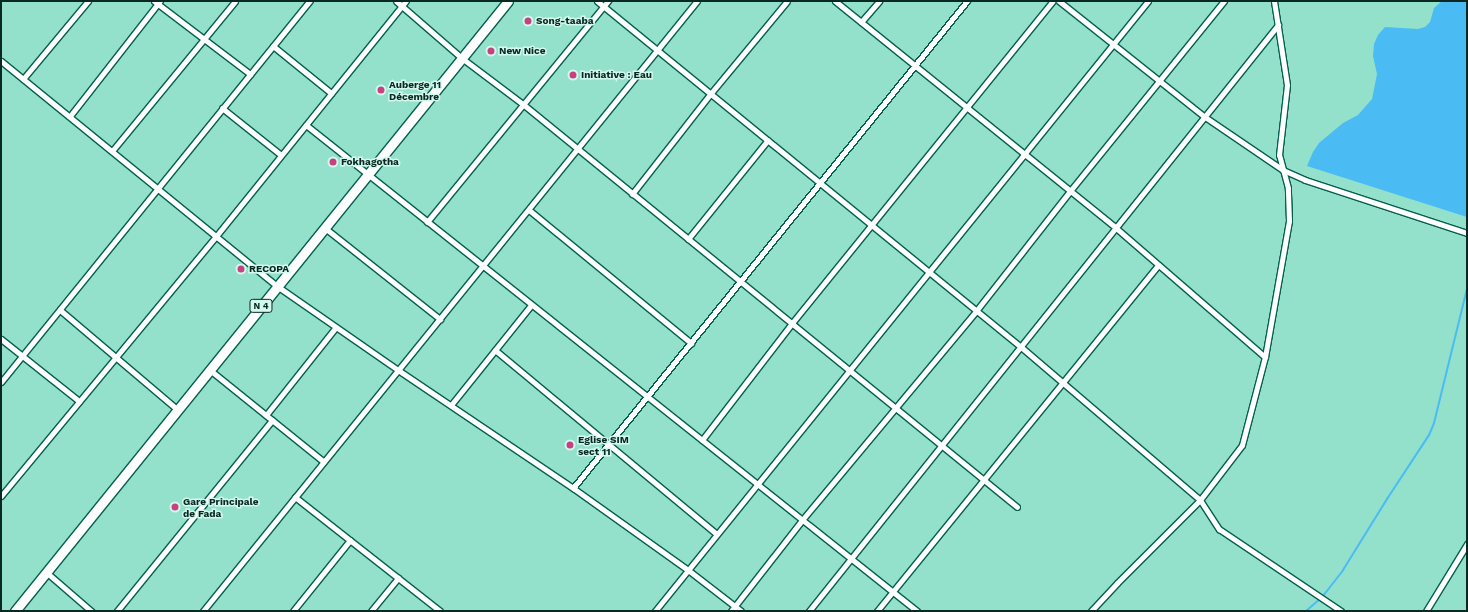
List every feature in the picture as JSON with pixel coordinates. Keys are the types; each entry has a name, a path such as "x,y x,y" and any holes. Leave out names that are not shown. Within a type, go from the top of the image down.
{"highway":[{"name":"N 4","path":"15,611 463,59 508,1"}],"street":[{"path":"23,79 88,1"},
{"path":"112,151 235,1"},
{"path":"1,382 157,187 310,1"},
{"path":"396,1 463,59 524,105 1017,507"},
{"path":"1,496 217,235 406,1"},
{"path":"598,1 1021,347 1200,500 1219,529 1341,611"},
{"path":"428,222 608,1"},
{"path":"203,611 697,1"},
{"path":"632,194 711,93 787,1"},
{"path":"835,1 1116,228 1264,357"},
{"path":"861,22 879,1"},
{"path":"573,488 741,282 820,182 916,66 967,1"},
{"path":"702,440 792,324 1053,1"},
{"path":"1059,1 1205,116 1283,170 1305,180 1467,233"},
{"path":"655,611 1114,45 1148,1"},
{"path":"731,611 802,520 894,407 976,311 1070,191 1224,1"},
{"path":"1091,611 1200,500 1242,446 1264,357 1289,221 1288,188 1279,155 1287,85 1274,1"},
{"path":"70,116 157,2 203,40 250,74"},
{"path":"809,611 1278,25"},
{"path":"273,46 331,93"},
{"path":"1,61 278,286 398,370 573,488 688,570 741,611"},
{"path":"222,108 281,155"},
{"path":"306,125 917,611"},
{"path":"688,239 768,140"},
{"path":"529,210 691,343"},
{"path":"325,228 440,319"},
{"path":"876,611 1158,265"},
{"path":"451,405 531,305"},
{"path":"60,310 178,410"},
{"path":"266,415 336,327"},
{"path":"1,339 79,401"},
{"path":"495,350 717,534"},
{"path":"210,370 324,462"},
{"path":"117,611 272,420"},
{"path":"295,497 440,611"},
{"path":"293,611 350,540"},
{"path":"1426,611 1467,544"},
{"path":"46,572 91,611"},
{"path":"371,611 398,578"}],"water":[{"path":"1442,1 1467,1 1467,217 1307,166 1319,143 1343,123 1358,115 1372,99 1377,74 1373,56 1374,44 1378,35 1385,27 1418,29 1425,27 1430,22 1434,8"}],"waterway":[{"path":"1306,611 1323,596 1343,570 1429,435 1434,423 1467,289"}],"place":[{"name":"Song-taaba","path":"528,21"},
{"name":"New Nice","path":"491,51"},
{"name":"Initiative : Eau","path":"573,75"},
{"name":"Auberge 11 Décembre","path":"381,90"},
{"name":"Fokhagotha","path":"333,162"},
{"name":"RECOPA","path":"241,269"},
{"name":"Eglise SIM sect 11","path":"570,445"},
{"name":"Gare Principale de Fada","path":"175,507"}]}
